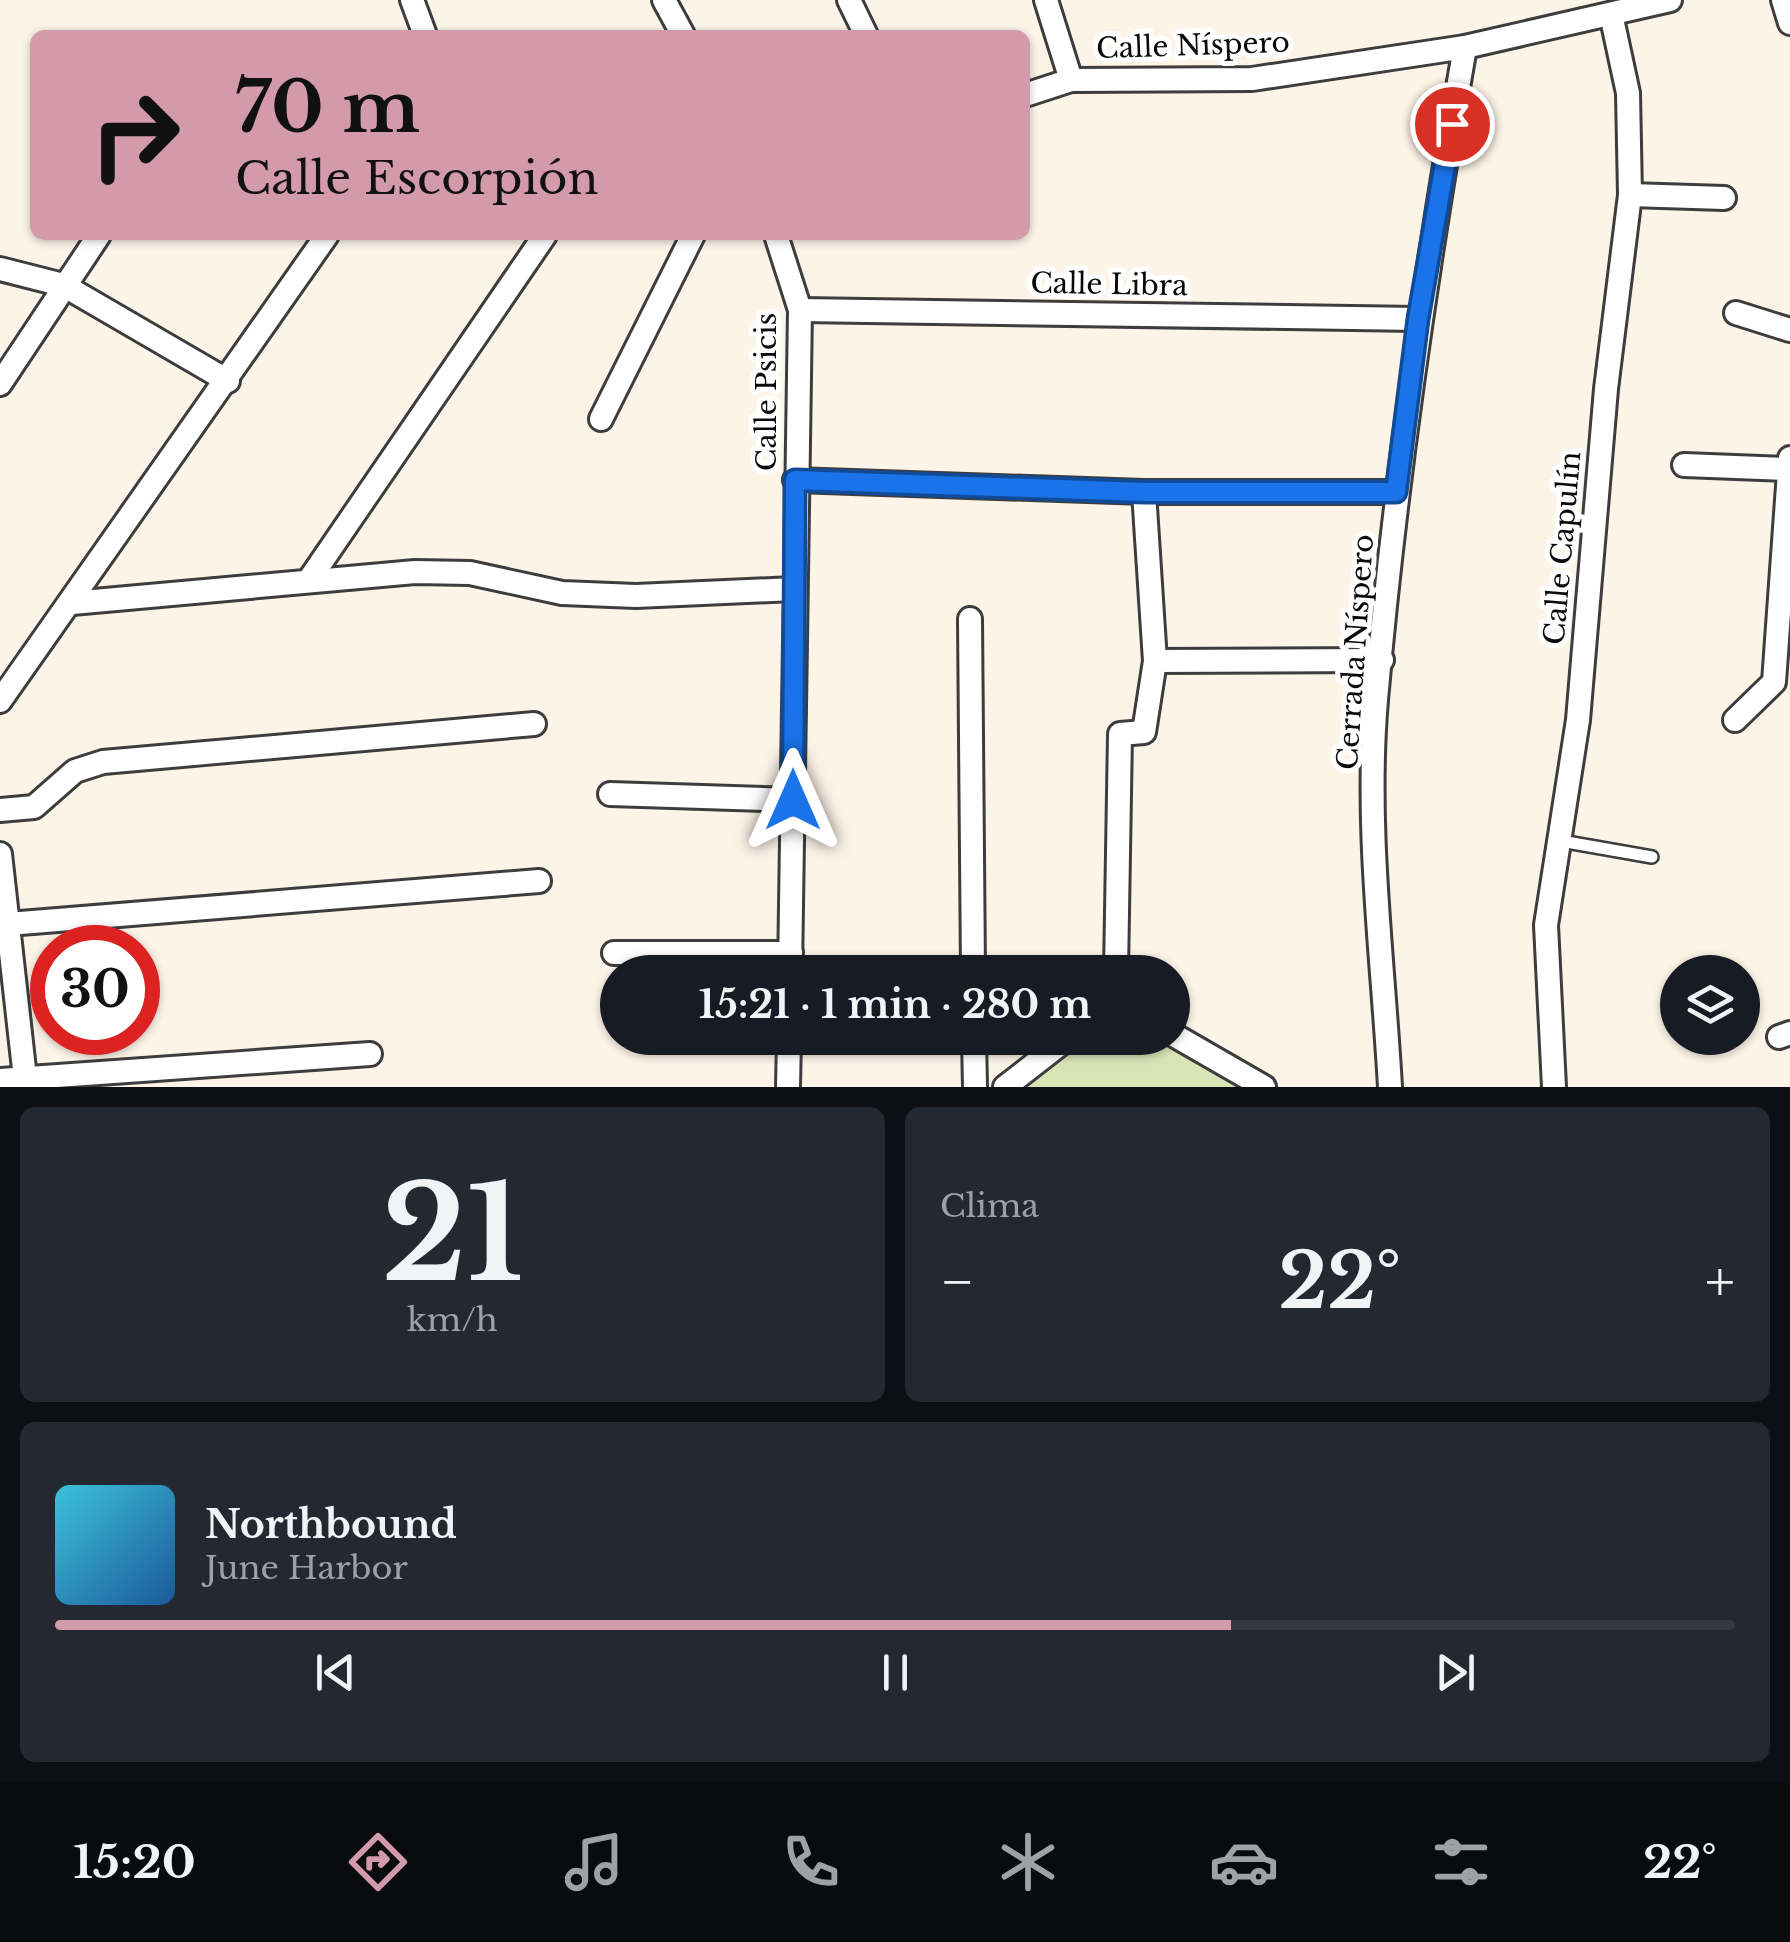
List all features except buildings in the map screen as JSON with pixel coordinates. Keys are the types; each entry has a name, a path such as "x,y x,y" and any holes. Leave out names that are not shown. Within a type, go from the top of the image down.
{"street":[{"path":"412,0 425,30"},
{"path":"664,0 680,30"},
{"path":"849,0 864,30"},
{"path":"1046,0 1071,80"},
{"name":"Calle Níspero","path":"1030,93 1071,80 1252,78 1465,46 1670,0"},
{"path":"1783,0 1790,23"},
{"name":"Calle Capulín","path":"1554,1087 1546,924 1578,720 1606,389 1630,195 1628,94 1611,14"},
{"name":"Cerrada Níspero","path":"1390,1087 1375,834 1376,701 1418,319 1465,46"},
{"path":"1630,195 1724,198"},
{"path":"0,384 95,240"},
{"path":"0,701 324,240"},
{"path":"309,580 542,240"},
{"path":"601,419 690,240"},
{"name":"Calle Psicis","path":"778,240 800,310 790,955"},
{"path":"0,269 63,284 228,381"},
{"name":"Calle Libra","path":"800,310 1418,319"},
{"path":"1736,312 1790,330"},
{"path":"1684,465 1789,463 1774,682 1735,720"},
{"path":"795,480 1144,492 1396,492"},
{"path":"1116,955 1120,734 1144,732 1155,660 1144,492"},
{"path":"72,603 309,580 470,573 562,593 636,596 794,589"},
{"path":"970,619 973,955"},
{"path":"1155,660 1382,660"},
{"path":"0,810 34,807 75,772 102,762 534,724"},
{"path":"610,794 793,800"},
{"path":"0,854 26,1083"},
{"path":"8,924 538,882"},
{"path":"614,953 649,955"},
{"path":"1190,1044 1264,1087"},
{"path":"0,1080 26,1083 370,1054"},
{"path":"788,1087 789,1055"},
{"path":"974,1055 975,1087"},
{"path":"1005,1087 1046,1055"}],"lane":[{"path":"1561,841 1652,857"}],"green space":[{"path":"1062,1055 1182,1055 1249,1087 1028,1087"}],"route":[{"path":"793,800 795,480 1144,492 1396,492 1418,319 1452,124"}]}
